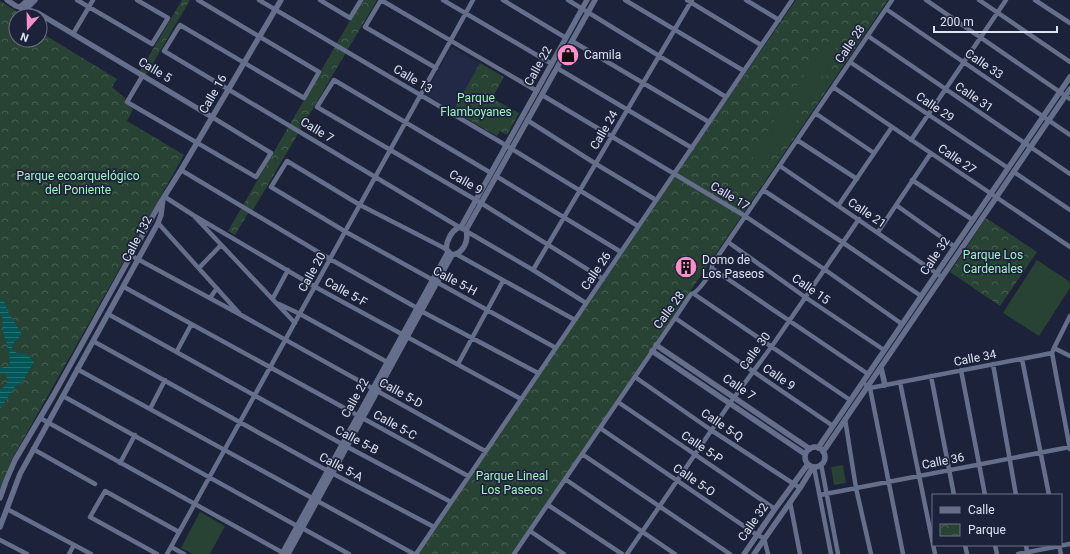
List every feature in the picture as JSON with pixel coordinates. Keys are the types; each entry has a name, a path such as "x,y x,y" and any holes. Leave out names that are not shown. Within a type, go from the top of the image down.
{"street":[{"name":"Calle 5","path":"7,0 23,8"},
{"path":"23,8 28,0"},
{"path":"23,8 36,0"},
{"path":"76,0 152,44 168,18 137,0"},
{"path":"73,34 93,0"},
{"path":"198,0 319,72 304,98 244,62"},
{"name":"Calle 13","path":"259,0 638,226"},
{"name":"Calle 16","path":"164,198 281,0"},
{"path":"320,0 350,18 361,0"},
{"path":"381,0 365,27 436,68"},
{"name":"Calle 17","path":"381,0 745,216 902,324"},
{"path":"443,0 692,148"},
{"name":"Calle 20","path":"167,554 473,0"},
{"path":"503,0 709,122"},
{"path":"568,0 726,97"},
{"name":"Calle 22","path":"463,229 569,39 587,0"},
{"name":"Calle 22","path":"569,39 595,0"},
{"path":"626,0 744,71"},
{"path":"746,0 779,20"},
{"name":"Calle 26","path":"415,554 792,0"},
{"name":"Calle 28","path":"514,554 674,318 691,294 694,294 713,269 712,265 892,0"},
{"path":"926,0 1068,97"},
{"path":"980,0 1070,62"},
{"path":"911,140 1006,0"},
{"path":"1035,0 1070,23"},
{"path":"690,1 761,45"},
{"name":"Calle 24","path":"533,270 676,30 690,1"},
{"name":"Calle 33","path":"886,9 1070,135"},
{"name":"Calle 5","path":"48,19 270,152 256,178 198,142"},
{"name":"Calle 7","path":"244,62 180,25 164,51 586,303"},
{"name":"Calle 31","path":"868,36 1070,174"},
{"name":"Calle 29","path":"850,62 1008,168"},
{"path":"143,75 128,102 198,142"},
{"name":"Calle 32","path":"818,448 1070,77"},
{"name":"Calle 9","path":"406,123 334,80 317,107 479,201 602,279"},
{"name":"Calle 27","path":"833,87 1070,247"},
{"name":"Calle 32","path":"823,452 869,387 880,368 1049,120 1068,97 1070,90"},
{"name":"Calle 22","path":"508,148 528,120 539,93"},
{"path":"815,113 874,153"},
{"path":"528,120 596,164 656,200"},
{"path":"406,123 494,174 621,252"},
{"path":"838,206 892,127"},
{"path":"797,140 857,179"},
{"path":"878,232 931,153"},
{"name":"Calle 5-H","path":"360,205 287,161 271,187 346,232 556,348"},
{"name":"Calle 21","path":"780,166 942,277"},
{"path":"181,170 419,310 538,374"},
{"path":"1014,172 1070,210"},
{"path":"912,180 973,220"},
{"path":"763,190 921,296"},
{"name":"Calle 5-F","path":"164,198 186,209 192,215 315,286 521,399"},
{"name":"Calle 132","path":"0,527 20,474 158,223 164,198"},
{"name":"Calle 132","path":"0,498 15,460 164,198"},
{"path":"360,205 574,320"},
{"path":"896,205 955,246"},
{"path":"192,215 273,298 295,323"},
{"name":"Calle 30","path":"627,554 752,370 772,346 859,219"},
{"path":"158,223 241,315"},
{"path":"463,229 467,240 465,244 451,253 449,237 454,230 463,229"},
{"name":"Calle 15","path":"728,242 805,297 884,350"},
{"path":"198,268 221,245"},
{"name":"Calle 22","path":"284,554 451,253"},
{"name":"Calle 5-D","path":"132,256 485,451"},
{"path":"713,269 868,374"},
{"path":"273,298 288,270"},
{"path":"458,364 503,281"},
{"name":"Calle 5-C","path":"124,287 468,476"},
{"path":"210,298 217,288"},
{"path":"694,294 850,400"},
{"path":"277,303 387,362"},
{"name":"Calle 5-B","path":"108,314 451,502"},
{"name":"Calle 9","path":"674,318 833,426"},
{"path":"1069,319 1053,350 1070,449"},
{"path":"177,351 191,325"},
{"name":"Calle 22","path":"375,390 387,362 405,336"},
{"name":"Calle 5-A","path":"93,341 330,472 434,527"},
{"name":"Calle 7","path":"656,345 810,449"},
{"path":"1053,350 1070,356"},
{"name":"Calle 34","path":"869,387 1022,359 1053,350"},
{"name":"Calle 7","path":"652,351 805,454"},
{"path":"1022,359 1049,494"},
{"path":"993,364 1016,494"},
{"path":"880,368 885,385"},
{"path":"77,369 415,554"},
{"path":"961,370 985,494"},
{"path":"931,376 954,494"},
{"name":"Calle 5-Q","path":"635,377 711,430 800,488"},
{"path":"150,409 165,380"},
{"path":"862,382 869,387 903,554"},
{"path":"900,382 932,540"},
{"path":"63,396 350,554"},
{"name":"Calle 5-P","path":"618,402 775,509"},
{"path":"40,418 120,464 284,554"},
{"path":"845,420 856,488 871,554"},
{"name":"Calle 5-O","path":"600,428 764,538"},
{"path":"120,464 136,435"},
{"path":"831,554 820,495 812,466 805,460 805,454 810,449 818,448 823,452 825,458 821,464 838,554"},
{"path":"33,449 95,484"},
{"name":"Calle 36","path":"820,495 1040,453 1070,449"},
{"path":"582,454 730,554"},
{"path":"812,466 821,464"},
{"name":"Calle 32","path":"744,554 793,484 812,466"},
{"name":"Calle 32","path":"754,554 800,488 812,466"},
{"path":"565,479 675,554"},
{"path":"157,554 90,517 105,491 179,532"},
{"path":"790,502 800,554"},
{"path":"548,505 622,554"},
{"path":"7,509 91,554"},
{"path":"530,531 564,554"},
{"path":"764,538 768,554"},
{"path":"0,540 27,554"},
{"path":"69,554 74,545"},
{"path":"1026,546 1027,552"},
{"path":"1018,554 1054,546"},
{"path":"171,547 184,554"}],"shaded area":[{"path":"451,47 480,63 453,111 425,95"},
{"path":"0,299 5,303 8,312 22,334 12,345 12,350 17,353 26,353 34,362 23,381 15,387 0,409 0,389 2,389 8,382 8,379 4,373 0,373 0,368 9,366 10,359 3,332 3,319 0,313"}],"green space":[{"path":"182,0 190,0 146,75 140,71"},
{"path":"362,0 377,0 253,210 248,213 235,235 228,231"},
{"name":"Parque Lineal Los Paseos","path":"796,0 888,0 512,554 418,554 575,320"},
{"name":"Parque ecoarquelógico del Poniente","path":"0,1 11,8 8,8 8,48 48,48 48,37 117,79 112,87 125,98 126,104 133,109 127,121 184,155 12,459 0,491"},
{"path":"827,42 842,53 825,78 809,68"},
{"name":"Parque Flamboyanes","path":"480,63 504,77 492,98 519,113 507,135 500,131 497,136 453,111"},
{"path":"808,69 824,80 807,105 791,95"},
{"path":"316,84 323,88 314,103 307,98"},
{"path":"785,103 801,114 783,140 768,129"},
{"path":"496,111 505,116 495,133 486,128"},
{"path":"766,130 782,140 765,166 749,155"},
{"name":"Parque Los Cardenales","path":"986,218 1037,252 1000,306 950,272"},
{"path":"1037,260 1070,282 1070,288 1039,336 1003,313"},
{"path":"1009,264 1016,269 1007,282 999,277"},
{"path":"843,465 846,483 834,485 831,467"},
{"path":"200,512 225,526 210,554 193,554 181,548"}],"place":[{"name":"Camila","path":"568,55"},
{"name":"Domo de Los Paseos","path":"686,267"}]}
